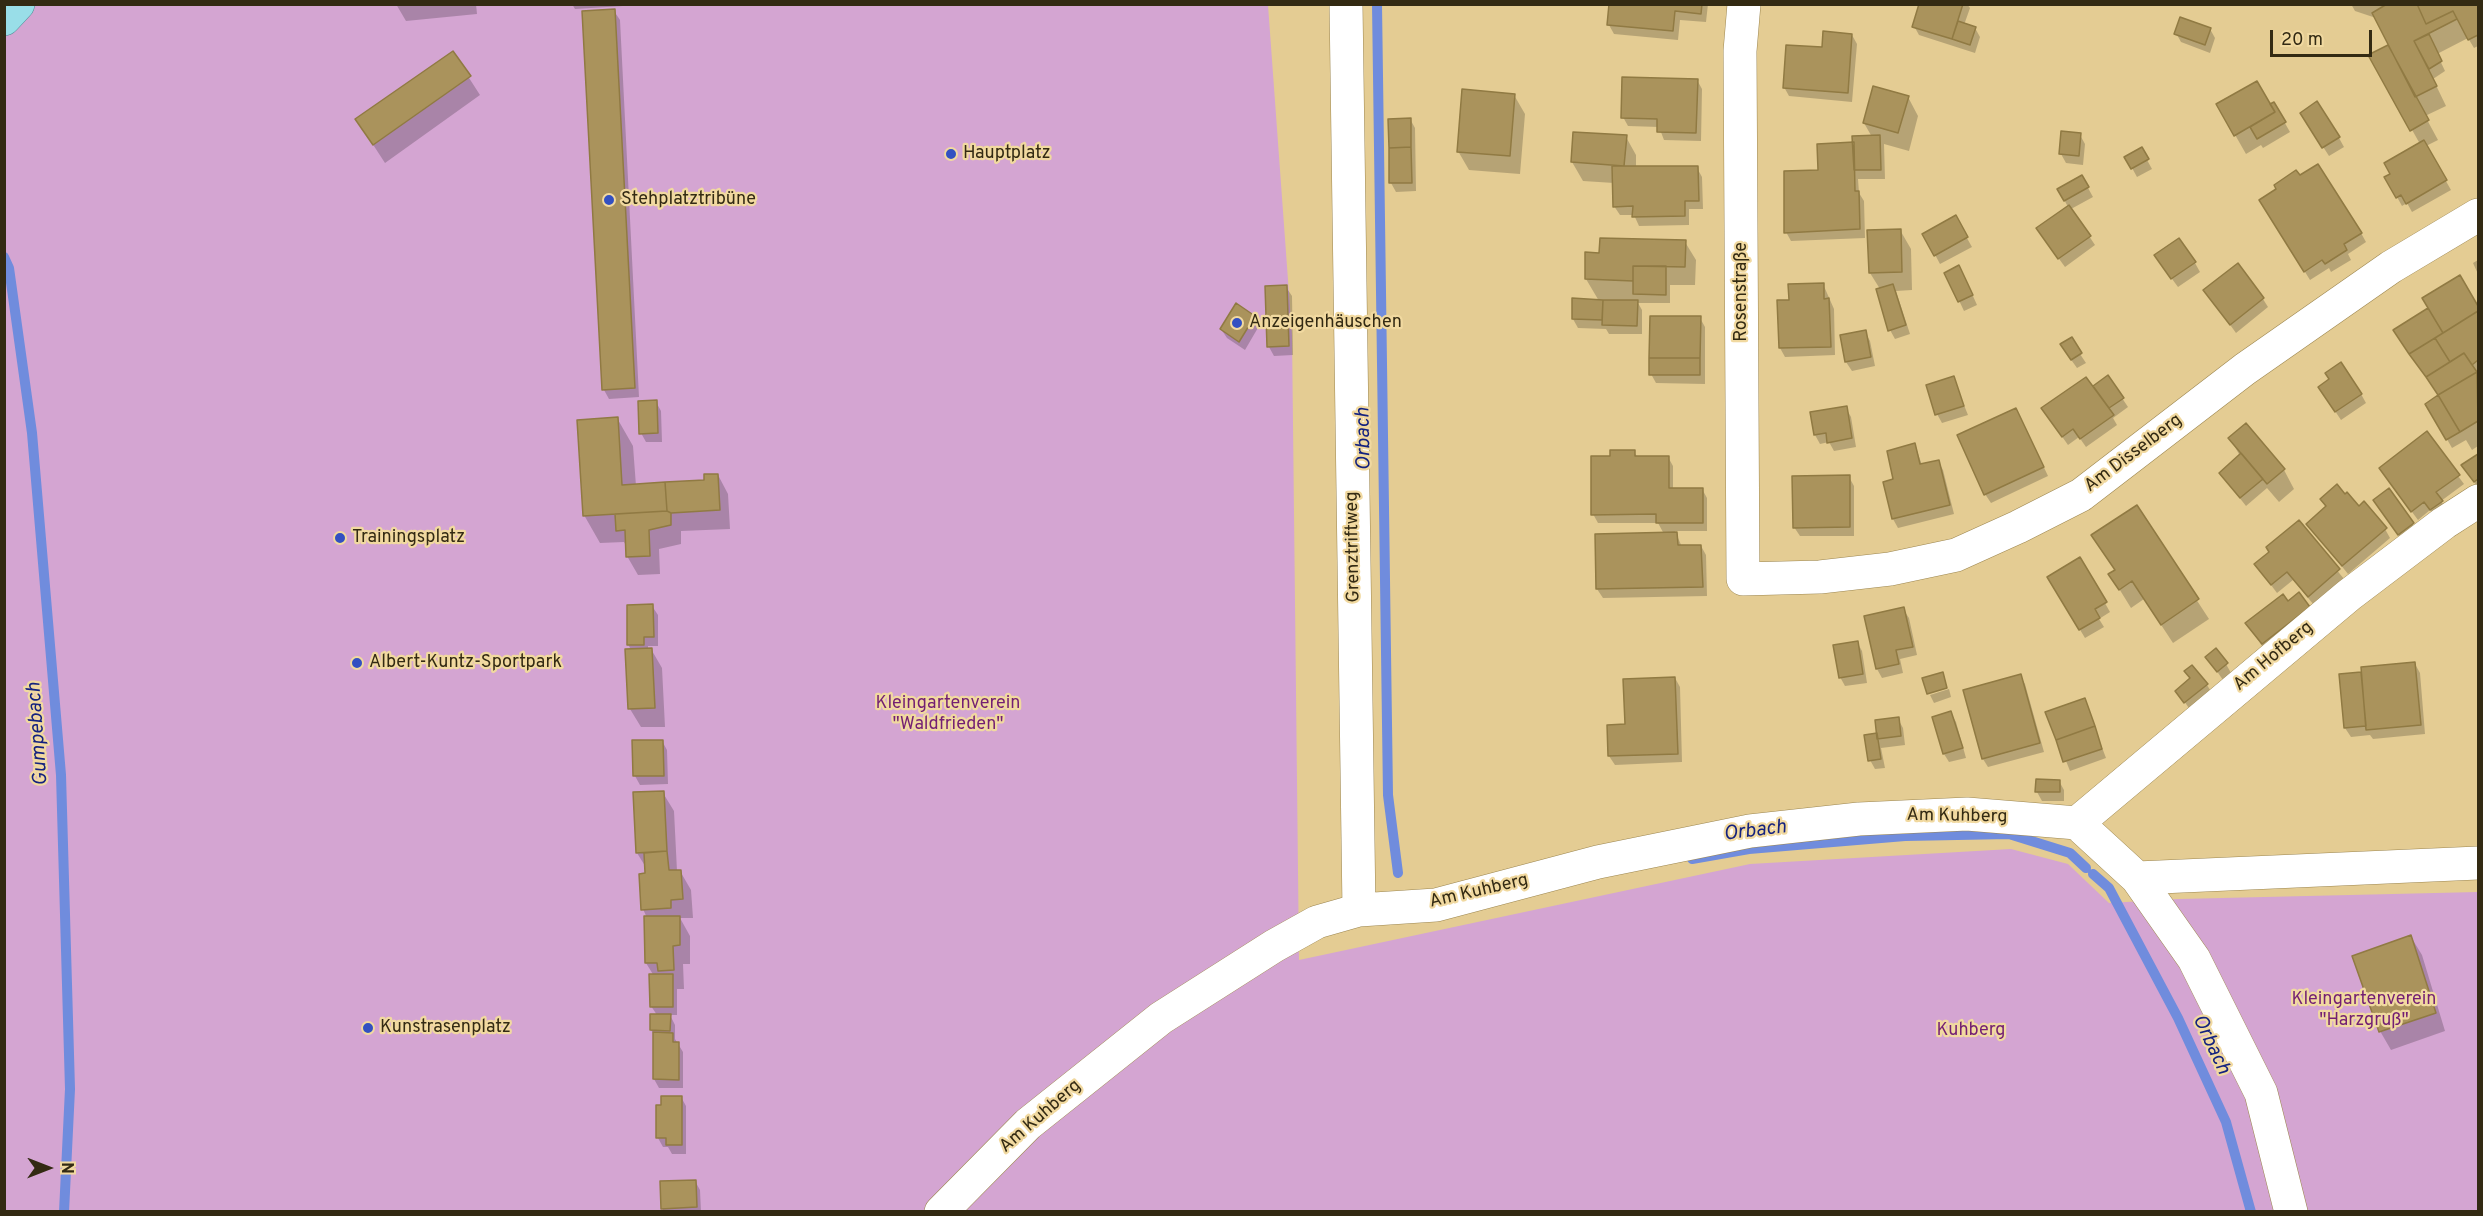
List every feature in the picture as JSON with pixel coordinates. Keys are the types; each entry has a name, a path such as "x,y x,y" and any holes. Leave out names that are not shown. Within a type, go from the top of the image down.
{"main road":[{"path":"4,19 18,4"}],"street":[{"name":"Grenztriftweg","path":"1346,4 1359,910"},
{"name":"Rosenstraße","path":"1743,579 1740,51 1744,4"},
{"name":"Am Disselberg","path":"1743,579 1820,577 1890,569 1956,555 2018,527 2081,495 2254,362 2391,267 2478,215"},
{"name":"Am Hofberg","path":"2077,823 2349,595 2444,523 2478,501"},
{"name":"Am Kuhberg","path":"941,1212 1028,1124 1161,1018 1274,946 1317,922 1359,910 1436,905 1598,862 1750,831 1859,819 1966,814 2077,823"},
{"path":"2077,823 2137,878 2194,959 2260,1093 2291,1212"},
{"path":"2137,878 2478,863"}],"green space":[{"path":"4,5 1268,5 1292,335 1299,960 1750,864 2011,849 2068,864 2109,903 2179,899 2478,892 2478,1211 5,1211"}],"building":[{"path":"1609,4 1702,4 1701,14 1675,11 1673,31 1607,25"},
{"path":"1919,4 1963,4 1952,39 1912,27"},
{"path":"2387,4 2417,4 2426,24 2453,11 2457,19 2414,41 2437,86 2415,97 2372,13"},
{"path":"2417,4 2478,4 2478,35 2468,40 2453,11 2426,24"},
{"name":"Stehplatztribüne","path":"615,9 635,388 602,390 582,11"},
{"path":"2180,17 2211,28 2205,45 2174,34"},
{"path":"1958,21 1976,27 1970,45 1952,39"},
{"path":"1823,31 1852,34 1848,93 1783,88 1786,45 1822,47"},
{"path":"2429,34 2442,61 2429,69 2414,41"},
{"path":"2388,45 2429,120 2410,131 2368,55"},
{"path":"453,51 471,76 373,145 355,119"},
{"path":"1622,77 1698,79 1696,133 1657,132 1657,119 1621,118"},
{"path":"2257,81 2275,112 2234,136 2216,104"},
{"path":"1873,86 1909,96 1898,133 1863,123"},
{"path":"1462,89 1515,94 1510,156 1457,152"},
{"path":"2317,101 2340,137 2322,148 2300,113"},
{"path":"2274,102 2286,122 2257,139 2250,127 2275,112 2270,104"},
{"path":"1411,118 1411,147 1389,148 1388,119"},
{"path":"2061,131 2081,133 2079,156 2059,154"},
{"path":"1573,132 1627,135 1624,166 1571,162"},
{"path":"1880,135 1881,170 1854,170 1852,136"},
{"path":"2424,140 2447,180 2406,204 2401,195 2396,198 2384,177 2390,174 2384,163"},
{"path":"1854,142 1855,191 1859,191 1860,229 1784,233 1784,171 1818,170 1817,144"},
{"path":"1411,147 1412,183 1389,183 1389,148"},
{"path":"2142,147 2149,159 2131,169 2124,157"},
{"path":"2318,164 2362,233 2344,244 2347,250 2325,264 2322,260 2304,272 2259,200 2276,189 2274,185 2296,170 2300,175"},
{"path":"1612,166 1698,166 1699,201 1685,201 1685,216 1632,217 1633,206 1613,207"},
{"path":"2082,175 2089,187 2064,201 2057,189"},
{"path":"2069,205 2091,236 2058,259 2036,228"},
{"path":"1956,215 1968,237 1934,256 1922,234"},
{"path":"1901,229 1902,272 1869,273 1867,230"},
{"path":"1600,238 1686,240 1685,267 1633,266 1633,281 1585,279 1585,252 1599,253"},
{"path":"2179,238 2196,262 2171,279 2154,255"},
{"path":"2238,263 2264,298 2230,325 2203,290"},
{"path":"1959,265 1973,295 1958,302 1944,273"},
{"path":"1633,266 1666,266 1666,295 1633,294"},
{"path":"2460,275 2478,306 2478,311 2443,333 2422,298"},
{"path":"1824,283 1824,299 1829,298 1831,347 1779,348 1777,300 1789,300 1788,284"},
{"path":"1893,284 1906,325 1888,331 1876,289"},
{"path":"1287,285 1289,346 1267,347 1265,286"},
{"path":"1572,298 1603,300 1602,320 1572,319"},
{"path":"1603,300 1638,300 1637,326 1602,325"},
{"name":"Anzeigenhäuschen","path":"1236,303 1255,316 1239,342 1220,329"},
{"path":"2428,308 2443,333 2409,354 2393,330"},
{"path":"2478,311 2478,360 2472,365 2464,353 2450,362 2435,338"},
{"path":"1650,316 1701,316 1700,358 1649,358"},
{"path":"1866,330 1871,357 1845,362 1840,335"},
{"path":"2072,337 2082,353 2071,360 2060,344"},
{"path":"2435,338 2450,362 2426,377 2409,354"},
{"path":"2464,353 2477,372 2438,395 2426,377"},
{"path":"1649,358 1700,358 1700,375 1649,375"},
{"path":"2341,362 2362,394 2335,412 2318,387 2329,379 2325,373"},
{"path":"2477,372 2478,421 2460,432 2438,395"},
{"path":"2108,375 2124,398 2109,408 2093,386"},
{"path":"1954,376 1964,406 1935,415 1926,385"},
{"path":"2086,377 2114,415 2080,439 2073,429 2062,437 2041,408"},
{"path":"2438,395 2460,432 2446,440 2425,404"},
{"path":"657,400 658,433 639,434 638,401"},
{"path":"1847,406 1852,438 1827,443 1826,433 1814,435 1810,412"},
{"path":"2016,408 2044,467 1984,495 1957,435"},
{"path":"618,417 622,485 665,482 667,511 583,516 577,420"},
{"path":"2246,423 2285,469 2267,484 2228,438"},
{"path":"2427,431 2460,475 2436,492 2443,501 2430,510 2424,502 2411,512 2379,468"},
{"path":"1915,443 1920,464 1939,460 1950,505 1892,519 1883,482 1893,479 1887,451"},
{"path":"1610,450 1635,450 1635,456 1669,456 1669,488 1703,488 1703,523 1656,523 1656,514 1591,515 1591,456 1610,456"},
{"path":"2241,453 2263,479 2240,498 2219,473"},
{"path":"2478,454 2478,479 2474,482 2461,465"},
{"path":"704,474 718,474 720,510 671,513 667,511 665,482 704,480"},
{"path":"1850,475 1850,527 1793,528 1792,476"},
{"path":"2337,484 2359,506 2364,501 2387,528 2342,566 2306,524 2326,506 2320,499"},
{"path":"2389,488 2414,523 2398,535 2373,500"},
{"path":"2137,505 2199,599 2161,625 2132,581 2119,590 2108,574 2115,570 2091,535"},
{"path":"667,511 671,513 671,525 649,530 650,556 626,557 625,530 616,531 615,514"},
{"path":"2299,520 2340,569 2308,597 2287,572 2271,585 2254,564 2269,552 2266,547"},
{"path":"1677,532 1678,545 1701,545 1703,587 1596,589 1595,534"},
{"path":"2080,557 2107,602 2095,609 2100,618 2079,630 2047,577"},
{"path":"2299,592 2310,607 2262,644 2245,623 2283,594 2288,601"},
{"path":"653,604 654,637 644,637 644,645 627,645 627,605"},
{"path":"1904,607 1913,647 1896,650 1899,664 1876,669 1864,616"},
{"path":"1858,641 1863,674 1839,678 1833,645"},
{"path":"652,648 655,708 628,709 625,649"},
{"path":"2216,648 2228,663 2217,672 2205,657"},
{"path":"2415,662 2421,725 2366,730 2361,667"},
{"path":"2192,665 2208,684 2184,703 2175,691 2190,678 2184,671"},
{"path":"1943,672 1947,688 1927,694 1922,678"},
{"path":"2361,672 2366,726 2344,728 2339,674"},
{"path":"2021,674 2040,743 1982,759 1963,690"},
{"path":"1675,677 1678,754 1608,756 1607,725 1625,724 1623,679"},
{"path":"2085,698 2095,726 2056,740 2045,712"},
{"path":"1951,711 1963,748 1943,754 1932,717"},
{"path":"1899,717 1901,736 1877,739 1875,720"},
{"path":"2095,726 2102,749 2063,762 2056,740"},
{"path":"1877,733 1881,759 1868,761 1864,735"},
{"path":"632,740 663,740 664,776 633,776"},
{"path":"2036,779 2060,780 2060,792 2035,792"},
{"path":"664,791 667,851 636,853 633,792"},
{"path":"667,851 669,870 681,870 683,899 671,900 671,908 641,910 639,874 645,873 644,853"},
{"path":"644,916 680,916 680,945 673,946 674,970 658,971 657,963 645,963"},
{"path":"2411,935 2436,1013 2379,1032 2352,956"},
{"path":"649,974 673,974 673,1007 650,1007"},
{"path":"650,1014 671,1014 670,1031 650,1030"},
{"path":"653,1032 673,1033 673,1042 679,1042 679,1080 653,1079"},
{"path":"661,1096 682,1096 682,1145 666,1145 666,1138 656,1138 656,1105 661,1105"},
{"path":"696,1180 697,1207 661,1209 660,1181"}],"waterway":[{"name":"Orbach","path":"1377,4 1388,795 1398,873"},
{"name":"Gumpebach","path":"4,257 9,268 32,433 61,775 70,1089 64,1212"},
{"name":"Orbach","path":"1692,859 1749,849 1905,836 2009,834 2070,853 2086,868"},
{"name":"Orbach","path":"2093,874 2109,888 2178,1018 2226,1122 2251,1212"}],"place":[{"name":"Hauptplatz","path":"951,154"},
{"name":"Stehplatztribüne","path":"609,200"},
{"name":"Anzeigenhäuschen","path":"1237,323"},
{"name":"Trainingsplatz","path":"340,538"},
{"name":"Albert-Kuntz-Sportpark","path":"357,663"},
{"name":"Kunstrasenplatz","path":"368,1028"}],"park label":[{"name":"Kleingartenverein \"Waldfrieden\"","path":"948,714"},
{"name":"Kleingartenverein \"Harzgruß\"","path":"2364,1010"},
{"name":"Kuhberg","path":"1971,1031"}]}
